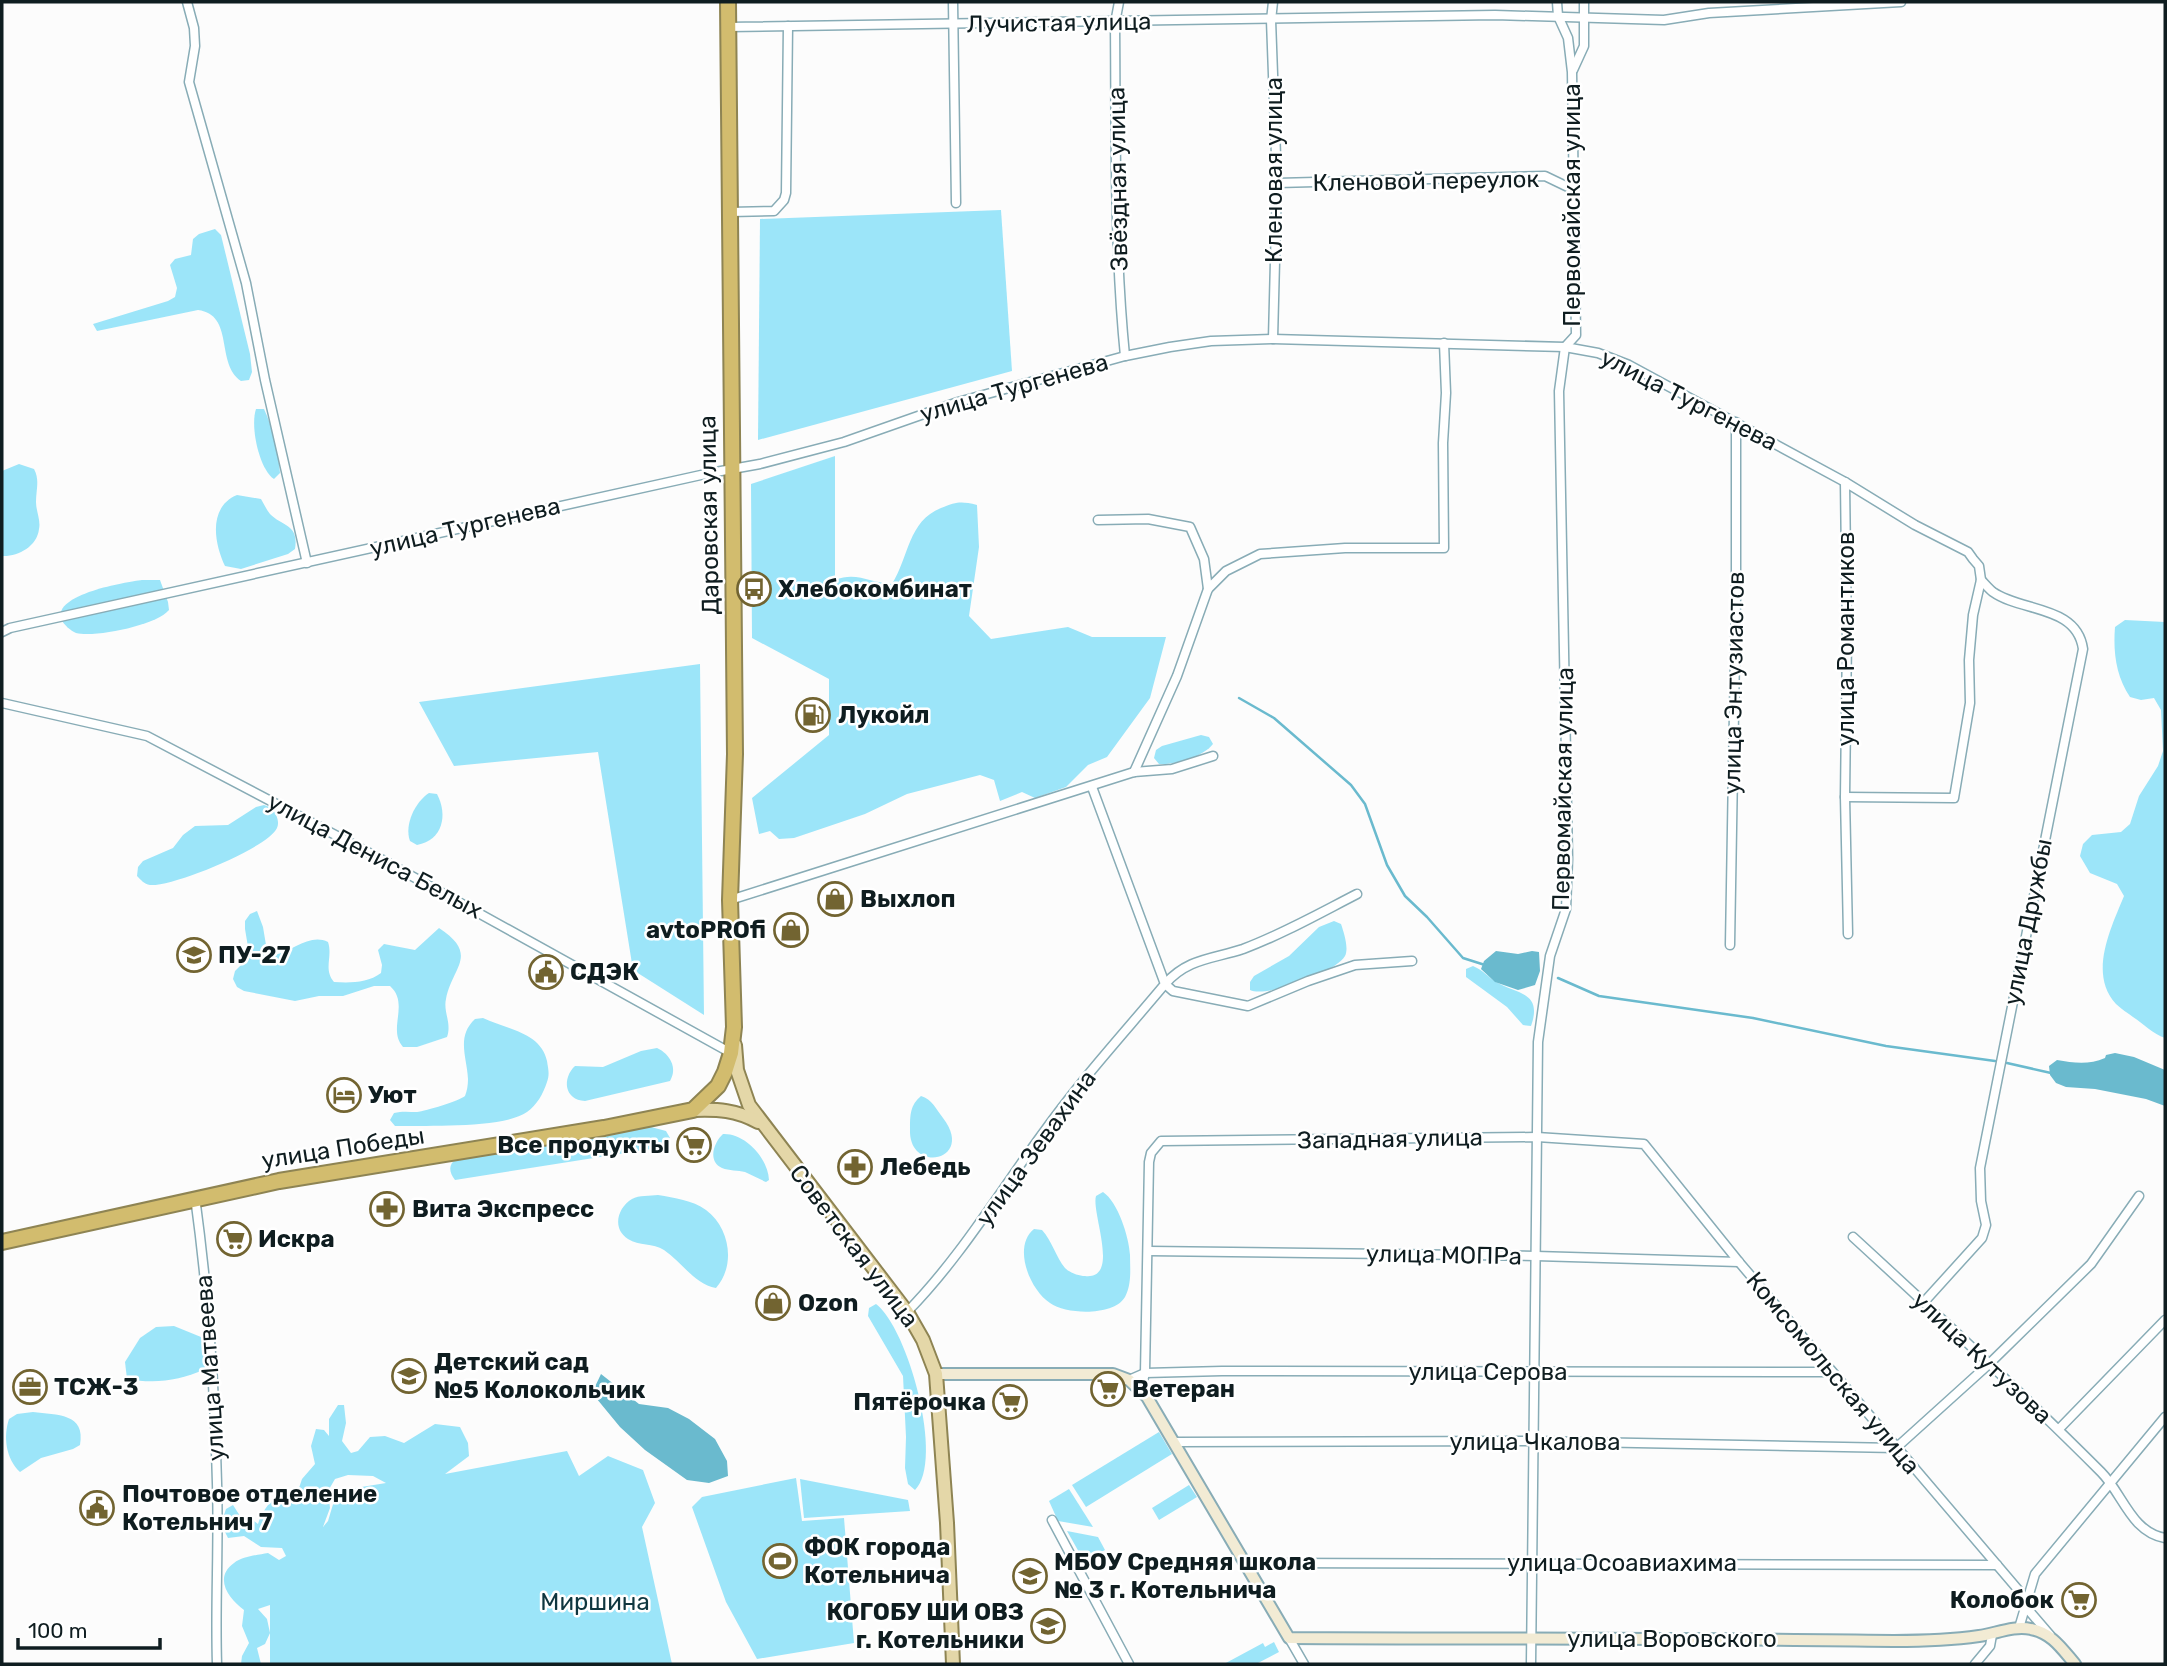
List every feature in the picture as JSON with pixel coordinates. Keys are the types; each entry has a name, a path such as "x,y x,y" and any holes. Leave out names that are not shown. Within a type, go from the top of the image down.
{"highway":[{"name":"Даровская улица","path":"693,1110 718,1086 725,1072 731,1053 734,1027 730,900 735,754 728,2"},
{"name":"улица Победы","path":"2,1242 195,1197 372,1165 604,1128 693,1110"}],"main road":[{"name":"Даровская улица","path":"734,1027 737,1070 742,1090"},
{"name":"Советская улица","path":"742,1090 764,1126 907,1312 923,1340 936,1374 954,1664"},
{"name":"улица Победы","path":"693,1110 728,1110"},
{"name":"Советская улица","path":"728,1110 744,1114 764,1126"}],"street":[{"path":"187,2 194,28 195,46 189,82 246,283 307,563"},
{"path":"953,2 956,203"},
{"name":"Звёздная улица","path":"1119,2 1115,23 1117,187 1125,356"},
{"name":"Кленовая улица","path":"1273,2 1271,20 1277,183 1273,339"},
{"name":"Первомайская улица","path":"1531,1664 1538,1042 1550,956 1566,909 1568,859 1559,391 1565,347 1576,335 1572,72 1568,38 1558,16 1558,2"},
{"path":"1572,72 1584,46 1584,2"},
{"name":"Лучистая улица","path":"728,27 1431,16 1558,16 1664,20 1709,13 1901,2"},
{"path":"730,212 774,211 784,200 788,26"},
{"name":"Кленовой переулок","path":"1277,183 1545,176 1572,189"},
{"name":"улица Тургенева","path":"2,632 10,628 731,468 760,464 844,442 958,402 1125,356 1211,341 1273,339 1565,347 1598,353 1629,365 1736,422 1845,482 1915,525 1968,552 1979,566 1981,580"},
{"path":"1134,772 1177,676 1208,589 1226,571 1260,554 1345,548 1444,548 1444,343"},
{"name":"улица Энтузиастов","path":"1730,945 1736,422"},
{"name":"улица Романтиков","path":"1845,482 1845,797 1849,934"},
{"path":"1098,520 1148,519 1190,527 1204,559 1208,589"},
{"path":"1845,797 1954,798 1970,703 1972,626 1981,580"},
{"name":"улица Дружбы","path":"1924,1302 1982,1238 1986,1229 1981,1201 1980,1168 2083,649 2081,639 2073,627 2056,615 1993,593 1981,580"},
{"name":"улица Дениса Белых","path":"2,703 148,736 370,853 731,1053"},
{"path":"730,900 1134,772 1171,769 1213,757"},
{"path":"1092,787 1165,984 1173,991 1248,1006 1355,965 1412,961"},
{"name":"улица Зевахина","path":"907,1312 980,1225 1044,1130 1172,975 1194,961 1244,948 1357,894"},
{"name":"Западная улица","path":"1149,1251 1149,1162 1151,1153 1161,1141 1537,1137 1644,1144"},
{"name":"Комсомольская улица","path":"1644,1144 1739,1262 1997,1564 2075,1664"},
{"path":"1896,1448 1989,1364 2091,1264 2138,1196"},
{"name":"улица Матвеева","path":"195,1197 215,1384 217,1664"},
{"name":"улица Кутузова","path":"1853,1237 2059,1429 2110,1481 2136,1523 2153,1536 2165,1538"},
{"path":"1141,1389 1145,1373 1149,1251"},
{"name":"улица МОПРа","path":"1149,1251 1536,1256 1739,1262"},
{"path":"2059,1429 2165,1320"},
{"name":"улица Серова","path":"1145,1373 1832,1372"},
{"path":"1129,1380 1145,1373"},
{"path":"936,1374 1113,1374 1129,1380 1141,1389 1247,1563 1304,1664"},
{"path":"2019,1628 2035,1574 2165,1417"},
{"name":"улица Чкалова","path":"1174,1442 1533,1441 1896,1448"},
{"path":"1052,1520 1129,1664"},
{"name":"улица Осоавиахима","path":"1247,1563 1997,1564"},
{"name":"улица Воровского","path":"1289,1638 1708,1638 1927,1642 2019,1628 2029,1628 2052,1637"},
{"path":"1975,1664 1990,1646 1992,1634"}],"green space":[{"path":"1001,210 1012,371 758,440 760,219"},
{"path":"215,229 221,235 250,354 252,372 249,380 241,381 233,373 217,321 198,310 97,331 93,324 175,297 177,288 170,265 175,259 191,255 193,239 199,234"},
{"path":"256,409 264,409 275,440 280,473 274,479 264,466 257,447 254,426"},
{"path":"835,456 835,580 857,577 892,584 915,531 930,514 959,503 977,505 979,547 969,616 991,639 1068,627 1092,637 1166,637 1150,698 1107,757 1088,765 1066,787 1035,798 1022,792 1000,801 994,780 980,775 907,794 865,814 794,838 779,839 770,831 759,834 752,798 829,735 829,679 752,638 751,484"},
{"path":"19,464 34,469 36,473 39,529 34,541 25,550 2,556 2,471"},
{"path":"237,495 261,499 270,514 292,530 296,541 295,549 288,554 241,569 225,566 218,547 216,526 221,508"},
{"path":"142,580 160,580 168,602 169,610 152,621 125,629 85,634 72,631 61,619 62,610 79,596"},
{"path":"2125,620 2165,622 2165,1038 2120,1008 2108,992 2104,979 2105,951 2124,896 2117,884 2090,873 2080,856 2083,844 2092,835 2121,832 2130,824 2139,796 2158,766 2163,751 2161,710 2154,698 2141,700 2130,697 2119,672 2115,655 2115,627"},
{"path":"700,664 704,1015 633,970 598,752 454,766 419,702"},
{"path":"1201,735 1209,737 1213,744 1196,756 1166,764 1159,764 1154,758 1156,750 1162,746"},
{"path":"429,793 437,794 440,802 441,826 433,838 417,845 410,841 408,828 419,802"},
{"path":"264,805 272,808 278,825 270,836 256,846 218,865 178,880 150,885 137,876 138,867 143,861 173,848 183,835 195,826 228,825 256,807"},
{"path":"257,911 267,951 274,955 308,941 328,942 329,972 334,982 359,982 376,976 381,973 382,965 378,950 384,944 415,950 439,928 451,937 461,954 446,999 449,1027 447,1037 417,1047 403,1047 397,1032 398,1001 390,986 374,986 343,996 319,996 295,1001 244,991 237,987 233,979 235,971 249,953 245,921 250,914"},
{"path":"1334,921 1341,924 1345,936 1346,953 1339,963 1315,976 1285,987 1259,992 1250,990 1250,982 1254,976 1289,956 1319,927"},
{"path":"1473,966 1496,982 1531,1000 1534,1015 1531,1026 1523,1025 1507,1007 1466,977 1466,969"},
{"path":"483,1018 521,1033 538,1044 543,1051 548,1076 537,1103 516,1117 483,1124 395,1126 390,1120 394,1113 427,1110 465,1096 468,1079 464,1040 475,1019"},
{"path":"657,1048 666,1054 673,1066 670,1081 585,1101 578,1100 569,1093 568,1076 575,1066 603,1067 641,1051"},
{"path":"921,1096 934,1105 951,1133 951,1144 947,1153 938,1157 919,1153 912,1143 911,1115"},
{"path":"651,1127 666,1131 670,1146 455,1180 451,1173 452,1163 462,1156"},
{"path":"723,1134 739,1138 754,1148 764,1163 769,1180 766,1182 745,1172 717,1165 713,1156 717,1142"},
{"path":"1103,1192 1118,1212 1127,1239 1130,1281 1127,1292 1119,1303 1111,1308 1090,1312 1058,1307 1043,1297 1030,1279 1024,1246 1034,1229 1042,1230 1067,1270 1085,1276 1096,1274 1101,1268 1103,1257 1096,1196"},
{"path":"658,1195 701,1207 720,1227 728,1247 728,1258 722,1279 716,1288 701,1282 664,1250 632,1241 623,1235 618,1219 627,1203 638,1197"},
{"path":"876,1304 900,1339 919,1395 926,1452 923,1475 915,1490 908,1484 905,1468 903,1376 868,1316 869,1308"},
{"path":"174,1326 201,1337 206,1352 205,1369 167,1380 127,1379 125,1362 140,1338 156,1327"},
{"name":"Миршина","path":"338,1405 344,1405 346,1423 342,1441 351,1453 358,1451 370,1437 385,1436 404,1443 435,1424 460,1427 468,1443 469,1456 445,1474 567,1451 579,1476 608,1456 643,1470 655,1503 642,1527 672,1664 270,1664 270,1633 265,1644 257,1648 261,1664 241,1664 249,1643 242,1626 244,1610 229,1594 224,1582 225,1575 234,1563 246,1557 268,1553 279,1560 286,1556 282,1548 261,1547 244,1536 228,1538 221,1524 226,1509 233,1505 242,1519 250,1518 258,1524 272,1501 283,1494 298,1491 302,1479 315,1464 311,1446 316,1429 324,1430 329,1436 329,1419","holes":["348,1475 373,1476 386,1483 337,1491 328,1521 323,1527 330,1508 328,1491 335,1479","270,1605 270,1633 267,1619 258,1609"]},
{"path":"33,1412 60,1415 74,1421 81,1435 80,1445 41,1458 20,1472 9,1454 7,1426 9,1419 17,1414"},
{"path":"1159,1432 1172,1454 1086,1507 1072,1485"},
{"name":"ФОК города Котельнича","path":"796,1478 802,1521 844,1518 854,1643 757,1659 726,1602 692,1507 702,1497"},
{"path":"800,1479 908,1500 910,1511 804,1518"},
{"path":"1189,1485 1197,1497 1159,1520 1152,1508"},
{"path":"1069,1489 1093,1527 1058,1521 1049,1501"},
{"path":"1067,1531 1098,1537 1105,1550 1084,1561"},
{"path":"1274,1642 1279,1652 1256,1664 1224,1664 1263,1643 1265,1647"}],"shaded area":[{"path":"1496,951 1518,954 1539,952 1540,971 1535,985 1518,990 1495,982 1481,969 1484,961"},
{"path":"2115,1053 2134,1057 2165,1070 2165,1106 2146,1099 2095,1089 2066,1087 2056,1083 2050,1075 2049,1066 2057,1060 2087,1062"},
{"path":"601,1374 639,1404 668,1408 689,1419 715,1439 727,1461 728,1476 709,1483 687,1480 645,1450 620,1427 592,1393"}],"waterway":[{"path":"1239,698 1274,718 1351,785 1365,804 1387,865 1405,896 1463,958 1485,965"},
{"path":"1558,978 1599,996 1753,1018 1886,1046 1995,1061"},
{"path":"2007,1063 2051,1073"}],"place":[{"name":"Хлебокомбинат","path":"754,589"},
{"name":"Лукойл","path":"813,715"},
{"name":"Выхлоп","path":"835,899"},
{"name":"avtoPROfi","path":"791,930"},
{"name":"ПУ-27","path":"194,955"},
{"name":"СДЭК","path":"546,972"},
{"name":"Уют","path":"344,1095"},
{"name":"Все продукты","path":"694,1145"},
{"name":"Лебедь","path":"855,1167"},
{"name":"Вита Экспресс","path":"387,1209"},
{"name":"Искра","path":"234,1239"},
{"name":"Ozon","path":"773,1303"},
{"name":"Детский сад №5 Колокольчик","path":"409,1376"},
{"name":"ТСЖ-3","path":"30,1387"},
{"name":"Ветеран","path":"1108,1389"},
{"name":"Пятёрочка","path":"1010,1402"},
{"name":"Почтовое отделение Котельнич 7","path":"97,1508"},
{"name":"ФОК города Котельнича","path":"780,1561"},
{"name":"МБОУ Средняя школа № 3 г. Котельнича","path":"1030,1576"},
{"name":"Колобок","path":"2079,1600"},
{"name":"КОГОБУ ШИ ОВЗ г. Котельники","path":"1048,1626"}]}
